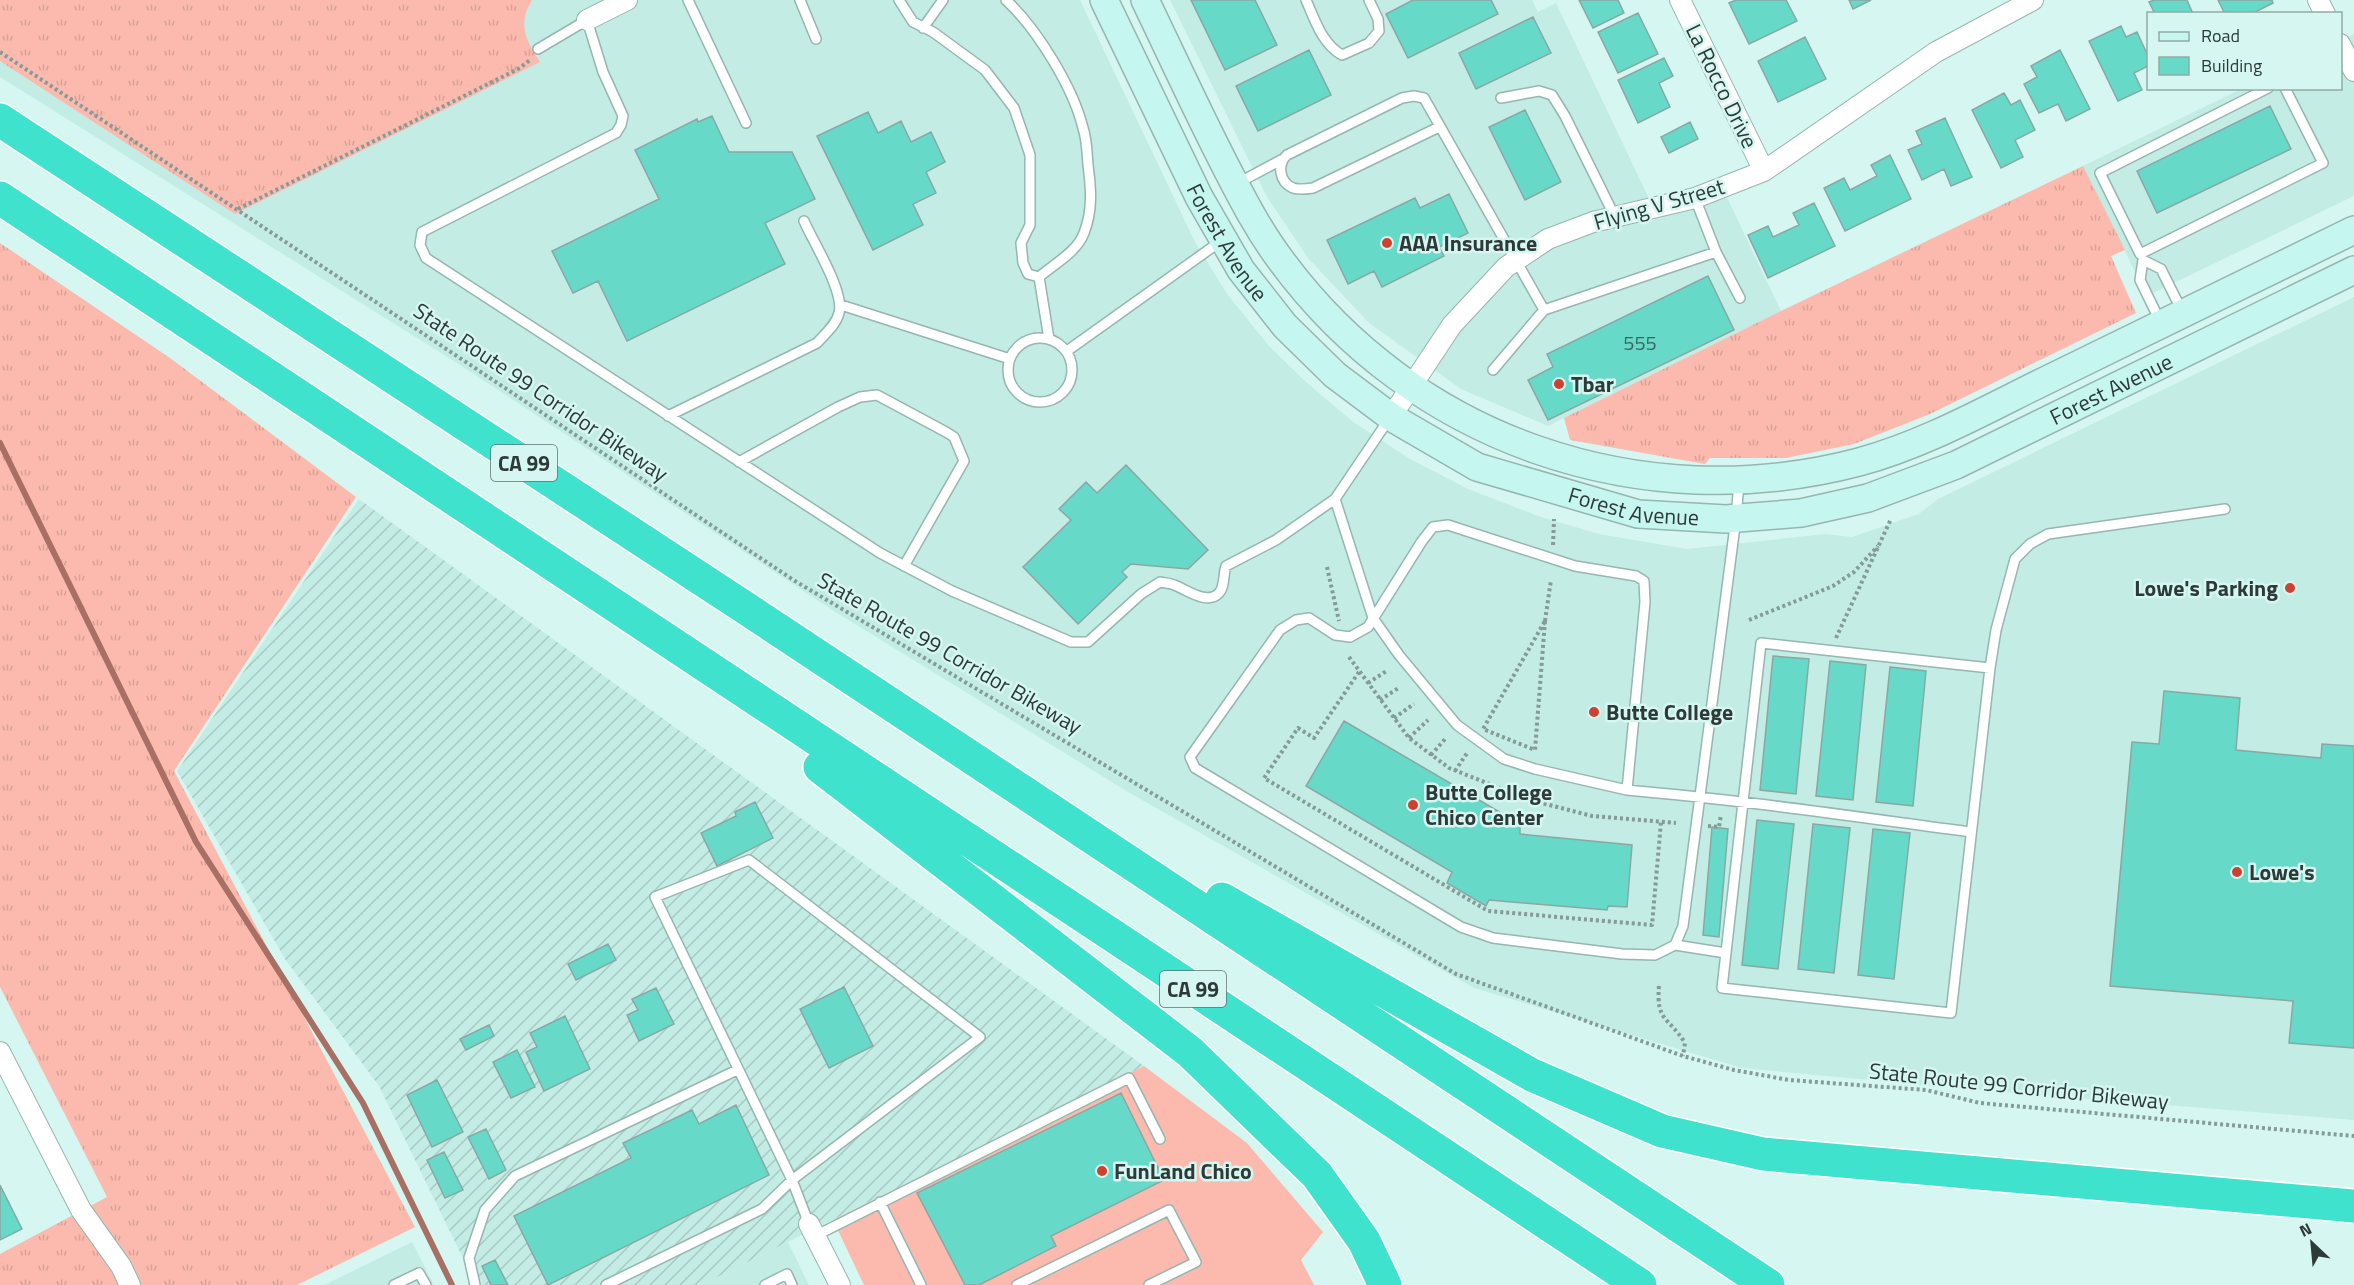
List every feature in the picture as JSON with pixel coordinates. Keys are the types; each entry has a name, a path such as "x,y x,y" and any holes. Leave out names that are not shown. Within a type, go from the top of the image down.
{"highway":[{"name":"CA 99","path":"0,120 1048,808 1768,1285"},
{"name":"CA 99","path":"0,198 1640,1285"},
{"path":"746,694 799,750 1190,1053 1317,1175 1364,1241 1385,1285"},
{"path":"1048,808 1223,900 1532,1074 1662,1131 1763,1154 2354,1206"}],"street":[{"path":"586,20 627,0"},
{"name":"Forest Avenue","path":"1104,0 1199,197 1241,270 1285,326 1335,375 1391,417 1477,467 1638,514 1736,518 1801,513 1868,498 1956,465 2354,270"},
{"name":"Forest Avenue","path":"1145,0 1235,184 1279,259 1321,310 1368,353 1411,387 1473,423 1530,449 1595,468 1693,481 1778,478 1861,462 1925,438 2354,230"},
{"name":"La Rocco Drive","path":"1680,0 1764,171"},
{"name":"Flying V Street","path":"1391,417 1452,325 1506,267 1548,239 1593,222 1695,198 1764,171 2001,7 2032,0"},
{"path":"2342,49 2354,70"},
{"path":"0,1052 81,1210 121,1266 130,1285"},
{"path":"812,1230 840,1285"}],"lane":[{"path":"688,0 746,123"},
{"path":"800,0 816,39"},
{"path":"899,0 913,22 985,70 1014,108 1030,155 1030,225 1021,243 1023,263 1028,274 1039,277"},
{"path":"923,27 943,0"},
{"path":"1006,0 1042,40 1074,102 1084,129 1092,191 1084,234 1074,249 1039,277"},
{"path":"1306,0 1324,39 1342,55 1369,43 1379,31 1378,19 1369,0"},
{"path":"538,49 586,20 603,72 623,116 621,124 616,133 422,232 420,245 426,258 880,553 952,591 1071,642 1088,642 1141,594 1160,582 1173,584 1202,597 1210,598 1219,594 1226,566 1276,540 1335,499 1391,417"},
{"path":"2172,318 2140,280 2142,257 2100,173 2264,90"},
{"path":"2142,257 2323,163 2286,90"},
{"path":"1501,98 1539,91 1552,95 1565,116 1615,217"},
{"path":"1235,184 1287,155 1402,98 1414,96 1424,98 1544,310"},
{"path":"1281,160 1279,168 1288,184 1293,188 1313,188 1439,127"},
{"path":"1695,198 1716,252 1740,298"},
{"path":"668,416 817,343 835,322 841,305 804,221"},
{"path":"1067,351 1223,239"},
{"path":"1493,369 1544,310 1716,252"},
{"path":"2142,257 2161,268 2172,318"},
{"path":"1039,277 1049,339"},
{"path":"841,305 1010,359"},
{"path":"1049,339 1059,343 1067,351 1073,371 1066,391 1047,402 1036,403 1017,394 1008,375 1010,359 1019,346 1028,340 1049,339"},
{"path":"740,462 860,397 877,396 954,437 964,461 904,566"},
{"path":"1675,945 1683,927 1736,518 1739,479"},
{"path":"1335,499 1373,618 1399,655 1456,726 1504,759 1535,769 1627,790 1743,801 1971,832"},
{"path":"1990,668 1761,643 1722,988 1951,1013 1990,668 1996,630 2015,559 2030,544 2048,534 2225,510"},
{"path":"1627,790 1645,602 1644,580 1636,576 1575,566 1448,525 1433,527 1422,540 1368,627 1350,637 1335,635 1309,618 1296,620 1280,630 1190,757 1195,768 1461,927 1493,938 1622,954 1655,955 1675,945 1726,953"},
{"path":"606,1285 762,1209 792,1180 980,1037 749,860 655,897 792,1180 812,1230 880,1202 1129,1078 1160,1139"},
{"path":"475,1285 469,1257 485,1210 515,1176 737,1070"},
{"path":"880,1202 921,1285"},
{"path":"1017,1285 1169,1209 1196,1262 1149,1285"},
{"path":"394,1285 419,1272 426,1285"},
{"path":"765,1285 787,1274 792,1285"}],"path":[{"path":"237,209 520,68 531,60 538,49"},
{"name":"State Route 99 Corridor Bikeway","path":"0,52 795,581 1456,974 1683,1056 1734,1070 1789,1080 1926,1090 1980,1103 2354,1136"},
{"path":"1552,549 1554,519"},
{"path":"1841,629 1890,519"},
{"path":"1749,620 1833,586 1854,572 1878,546"},
{"path":"1326,567 1340,622"},
{"path":"1545,621 1483,729 1535,750 1545,621 1551,580"},
{"path":"1349,657 1409,738 1455,771 1530,800 1592,816 1676,823"},
{"path":"1368,683 1388,670"},
{"path":"1359,672 1314,738 1298,728 1264,778 1488,911 1652,925 1661,822"},
{"path":"1380,700 1400,687"},
{"path":"1394,718 1414,704"},
{"path":"1409,738 1428,720"},
{"path":"1431,754 1446,738"},
{"path":"1455,771 1467,753"},
{"path":"1704,826 1719,827 1720,815"},
{"path":"1659,986 1660,1015 1678,1031 1685,1042 1683,1056"}],"shaded area":[{"path":"0,0 1080,0 1195,242 1227,294 1269,346 1306,382 1352,421 1410,459 1468,489 1541,517 1599,534 1687,549 1825,534 1852,537 1919,514 1938,499 2354,297 2354,1120 1955,1088 1742,1068 1474,988 1128,792 837,613 457,363 0,77"},
{"path":"1170,0 1532,0 1538,12 1556,3 1653,207 1722,187 1781,311 1548,426 1461,389 1369,323 1308,258 1267,197"},
{"path":"2354,34 2354,196 2147,296 2083,166 2239,90 2342,90 2342,40"},
{"path":"359,499 1144,1066 701,1285 476,1285 379,1086 285,959 177,771"},
{"path":"412,1242 434,1285 324,1285"},
{"path":"788,1242 809,1285 701,1285"}],"green space":[{"path":"0,0 532,0 527,9 524,25 527,39 540,62 235,214 0,61"},
{"path":"2083,166 2125,250 2111,256 2136,313 1930,414 1854,444 1786,458 1710,458 1705,464 1570,440 1564,418"},
{"path":"0,243 170,358 356,497 174,771 415,1227 297,1285 0,1285 0,1254 107,1197 0,987"},
{"name":"FunLand Chico","path":"1144,1066 1247,1143 1323,1232 1301,1260 1314,1285 864,1285 833,1220"}],"building":[{"path":"1191,0 1255,0 1277,45 1225,70"},
{"path":"1413,0 1491,0 1498,14 1408,58 1386,14"},
{"path":"1579,0 1618,0 1624,13 1593,28"},
{"path":"1736,0 1786,0 1797,21 1749,44 1729,3"},
{"path":"1849,0 1871,0 1853,9"},
{"path":"2187,0 2192,12 2154,12 2149,2"},
{"path":"2218,0 2272,0 2273,3 2255,12 2224,12"},
{"path":"1638,13 1658,54 1618,73 1598,32"},
{"path":"1533,17 1551,53 1476,89 1459,53"},
{"path":"2121,26 2126,37 2137,32 2147,54 2147,66 2134,73 2142,90 2118,101 2089,41"},
{"path":"1805,37 1826,79 1778,102 1758,61"},
{"path":"1309,50 1331,95 1258,131 1236,86"},
{"path":"2060,50 2090,109 2066,121 2058,104 2039,113 2024,84 2037,77 2031,66"},
{"path":"1664,58 1673,76 1659,83 1670,107 1638,123 1618,80"},
{"path":"2004,93 2011,105 2020,100 2035,130 2015,140 2023,157 2001,168 1972,110"},
{"path":"2270,106 2291,149 2157,213 2137,171"},
{"path":"1525,110 1561,182 1525,200 1489,127"},
{"path":"868,112 878,133 901,121 911,142 931,132 945,162 926,172 936,193 913,204 923,225 873,250 817,136"},
{"path":"712,116 729,152 792,152 815,199 765,223 785,264 627,341 598,281 573,293 552,251 659,199 635,150 697,119 698,122"},
{"path":"1945,118 1972,177 1951,186 1944,169 1922,180 1908,150 1922,144 1916,131"},
{"path":"1690,122 1698,139 1669,153 1661,137"},
{"path":"1890,155 1911,199 1845,231 1824,188 1844,178 1850,190 1877,176 1871,165"},
{"name":"AAA Insurance","path":"1449,194 1468,233 1439,247 1444,256 1382,287 1374,271 1348,284 1327,240 1415,198 1420,208"},
{"path":"1814,203 1835,246 1768,278 1748,235 1768,226 1773,237 1799,225 1793,213"},
{"path":"1708,276 1734,330 1548,420 1528,380 1553,367 1547,354"},
{"path":"1126,465 1208,550 1188,569 1131,564 1122,572 1127,577 1078,624 1023,567 1071,520 1059,509 1086,482 1097,493"},
{"path":"1773,656 1809,659 1796,794 1760,790"},
{"path":"1830,661 1866,665 1853,800 1816,796"},
{"path":"1890,667 1926,671 1913,806 1876,802"},
{"name":"Lowe's","path":"2164,691 2240,698 2236,750 2321,758 2322,744 2354,746 2354,1048 2289,1043 2293,1001 2110,986 2132,742 2159,744"},
{"name":"Butte College Chico Center","path":"1344,721 1520,824 1520,834 1632,845 1627,907 1608,906 1607,910 1489,900 1486,906 1447,883 1452,872 1306,786"},
{"path":"755,802 773,838 717,866 701,833 736,816 735,812"},
{"path":"1757,820 1794,824 1778,969 1742,965"},
{"path":"1813,824 1850,828 1834,973 1798,969"},
{"path":"1712,827 1728,829 1719,937 1703,935"},
{"path":"1873,829 1910,833 1894,979 1858,975"},
{"path":"608,944 616,960 576,980 568,964"},
{"path":"844,987 873,1046 829,1068 800,1009"},
{"path":"656,988 674,1024 639,1041 627,1015 638,1010 632,999"},
{"path":"565,1016 590,1069 544,1091 526,1052 537,1047 530,1033"},
{"path":"489,1025 494,1036 466,1050 460,1039"},
{"path":"517,1050 535,1087 511,1098 493,1062"},
{"path":"437,1080 463,1132 432,1147 407,1095"},
{"path":"1121,1093 1164,1180 1051,1236 1056,1246 979,1285 965,1285 917,1193"},
{"path":"736,1105 769,1175 548,1285 514,1216 631,1158 623,1143 692,1110 699,1124"},
{"path":"486,1129 506,1170 489,1179 468,1137"},
{"path":"444,1152 463,1190 445,1198 427,1160"},
{"path":"0,1185 22,1229 0,1240"},
{"path":"495,1260 508,1285 491,1285 482,1266"}],"waterway":[{"path":"0,443 196,842 363,1103 452,1285"}],"place":[{"name":"AAA Insurance","path":"1387,243"},
{"name":"Tbar","path":"1559,384"},
{"name":"Lowe's Parking","path":"2290,588"},
{"name":"Butte College","path":"1594,712"},
{"name":"Butte College Chico Center","path":"1413,805"},
{"name":"Lowe's","path":"2237,872"},
{"name":"FunLand Chico","path":"1102,1171"}]}
